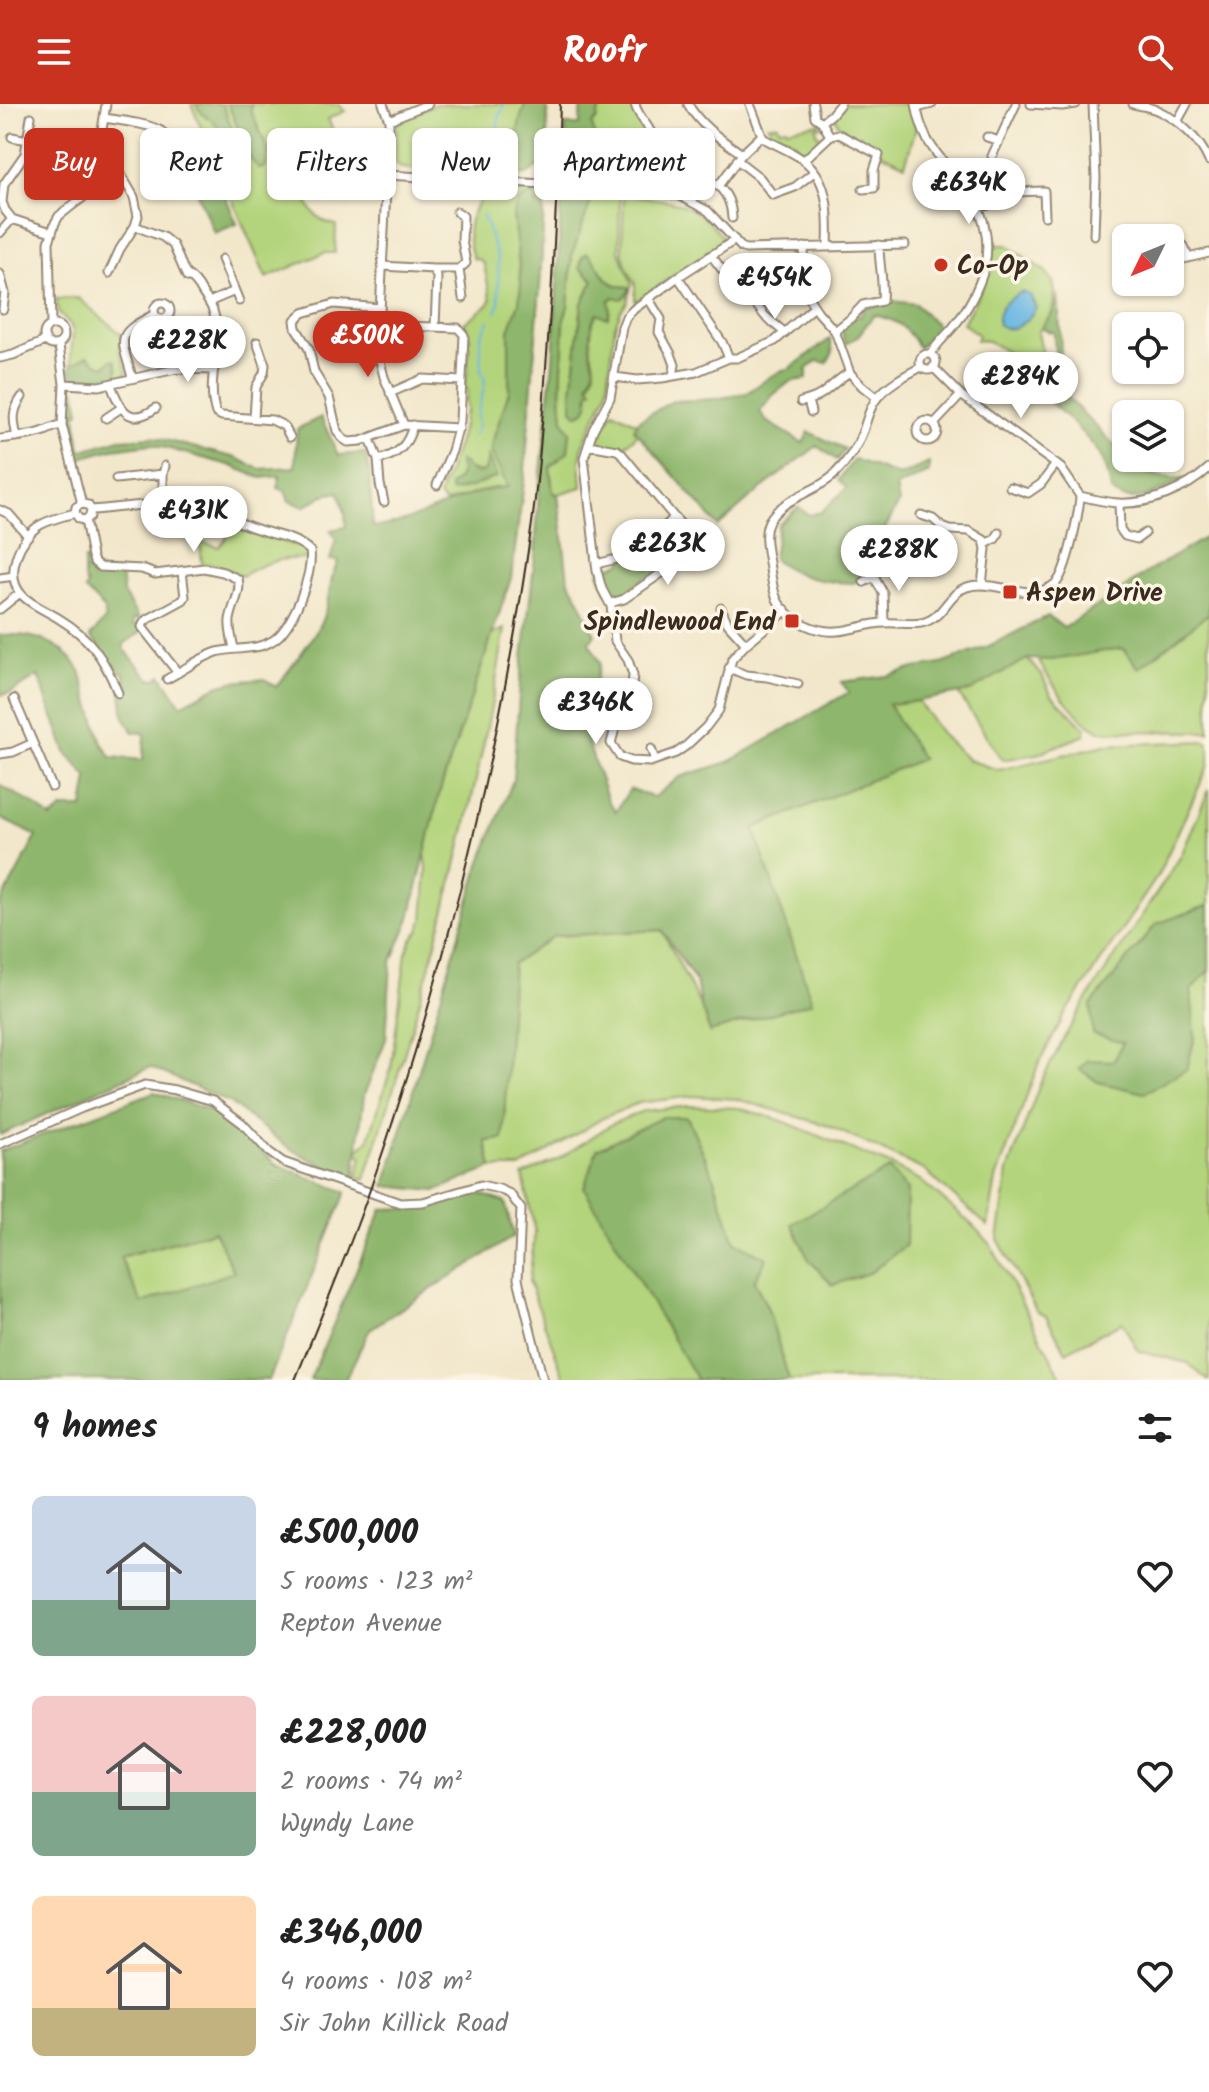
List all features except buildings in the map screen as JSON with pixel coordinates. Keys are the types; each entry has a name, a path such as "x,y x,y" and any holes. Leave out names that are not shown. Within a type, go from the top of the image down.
{"street":[{"path":"103,128 106,104"},
{"path":"383,104 389,128"},
{"path":"389,120 428,104"},
{"path":"635,104 637,113 654,140 652,167 657,182 666,184 700,179 719,185 732,206 732,218"},
{"path":"688,104 695,116 759,177 770,194 795,187 814,172"},
{"path":"750,104 761,136 804,160 824,189 828,247"},
{"path":"813,104 815,117 830,136"},
{"path":"822,122 840,104"},
{"path":"931,354 973,297 983,273 987,239 979,208 971,194 941,159 919,121 916,106 932,104"},
{"path":"992,156 1016,104"},
{"path":"1031,104 1076,104"},
{"path":"1093,104 1096,178 1094,235"},
{"path":"1133,104 1157,110 1177,122 1201,145 1209,161"},
{"path":"1177,122 1187,104"},
{"path":"30,128 31,117"},
{"path":"105,118 152,128"},
{"path":"804,160 830,136 839,134 879,155 874,170 874,188 863,189"},
{"path":"719,185 739,157 761,136"},
{"path":"12,137 24,139"},
{"path":"987,137 999,141"},
{"path":"24,155 7,179 2,192 5,210 12,219 51,232"},
{"path":"396,176 566,185 680,196 708,211 746,249 905,245"},
{"path":"109,273 114,252 135,226 138,216 136,201 124,180"},
{"path":"979,208 1012,192 1044,191 1045,216"},
{"path":"51,325 51,232 65,211 80,200"},
{"path":"378,460 394,456 409,437 408,425 390,393 379,359 385,200"},
{"path":"382,266 459,269 466,265 462,240 463,216 457,212"},
{"path":"0,233 12,219"},
{"path":"135,226 168,241 176,250 189,282 209,302 216,325 213,399 216,413 287,424 290,437"},
{"path":"735,240 630,311 624,321 608,404 588,445 584,463 596,564 602,589 611,603 615,641 628,660 633,675 611,743 616,753 637,763 681,750 711,722 719,710 733,657 785,609"},
{"path":"835,331 863,305 882,301 879,245"},
{"path":"1184,246 1188,258"},
{"path":"804,247 806,284 814,307 835,331 855,380 877,398"},
{"path":"1184,259 1209,253"},
{"path":"711,255 723,271 733,275 765,316 785,333"},
{"path":"222,259 239,301"},
{"path":"433,269 437,277 435,327"},
{"path":"459,269 463,298"},
{"path":"0,274 5,293 3,309"},
{"path":"678,277 722,342 729,358"},
{"path":"209,302 235,291"},
{"path":"648,298 661,319 659,332 675,365 673,375"},
{"path":"380,308 334,304 303,313 295,320 296,328 307,343 314,372 329,397 338,433 348,442 370,439 408,425 459,428"},
{"path":"615,377 637,380 673,375 737,358 761,349 814,307"},
{"path":"132,377 123,337 133,326 155,314"},
{"path":"51,325 62,328 64,333 59,345 51,346 45,341 44,331 51,325"},
{"path":"380,325 458,328 464,335 462,413 452,451 437,485"},
{"path":"254,418 256,387 265,365 258,344 268,340"},
{"path":"0,358 45,341"},
{"path":"59,345 64,384 62,425 82,504"},
{"path":"921,367 921,357 931,354"},
{"path":"931,354 935,360 933,367"},
{"path":"921,367 933,367 961,395 1061,468 1080,496 1079,515 1058,580 1035,591 970,586 960,590 931,621 884,623 836,632 807,625 780,605 773,584 767,526 778,511 822,485 846,462 859,443 877,398 892,384 921,367"},
{"path":"64,384 111,385 132,377 176,369 214,370"},
{"path":"811,412 804,401 824,394 833,383 850,372"},
{"path":"390,393 422,379 462,381"},
{"path":"111,385 127,414 135,416 156,408"},
{"path":"935,423 961,395"},
{"path":"17,437 13,416 22,397"},
{"path":"106,418 121,408"},
{"path":"0,439 62,425"},
{"path":"370,439 378,460 384,502"},
{"path":"588,445 621,453 684,530 689,542 687,554 679,565 666,570 624,599 611,603"},
{"path":"1028,493 1041,484 1056,464"},
{"path":"1080,496 1119,503 1158,498 1190,482 1209,468"},
{"path":"116,479 164,470 163,503"},
{"path":"1010,487 1028,493"},
{"path":"1028,493 1031,504"},
{"path":"91,510 163,503 204,508 303,545 310,551 310,565 301,600 286,629 275,640 262,646 234,648 204,658 167,679"},
{"path":"1119,503 1122,532 1138,543 1145,533"},
{"path":"82,504 88,505 91,510 85,520 79,519 75,513 76,507 82,504"},
{"path":"0,510 9,514 28,536"},
{"path":"75,513 41,525 28,536 17,557 14,576 20,593 67,624 98,651 118,693"},
{"path":"921,515 950,530 978,535 986,544 982,585"},
{"path":"596,564 621,558 647,533 666,526 674,517"},
{"path":"85,520 92,556 100,567 142,569 155,574 214,569 240,581 230,619 234,648"},
{"path":"936,540 942,527"},
{"path":"986,544 999,533"},
{"path":"864,582 874,577 881,567"},
{"path":"178,673 142,627 148,619 183,600 182,571"},
{"path":"0,578 14,576"},
{"path":"874,577 883,593 884,623"},
{"path":"0,609 20,593"},
{"path":"713,620 722,612 746,644"},
{"path":"729,668 746,675 798,684"},
{"path":"112,681 123,676"},
{"path":"782,692 785,681"},
{"path":"14,699 52,787"},
{"path":"0,754 33,743"},
{"path":"651,749 652,761"},
{"path":"0,1144 82,1108 145,1085 213,1101 242,1123 269,1152 283,1162 400,1203 423,1202 481,1185 499,1189 510,1194 521,1209 518,1279 543,1380"}],"green space":[{"path":"191,104 340,104 345,111 328,119 332,128 267,128 267,200 306,200 319,218 336,225 335,253 324,253 266,278 232,200 251,200 251,128 201,128"},
{"path":"196,104 222,104 232,128 218,128 201,113"},
{"path":"228,104 251,104 251,111 267,147 266,166 260,169 251,160 251,128 238,128"},
{"path":"436,104 548,104 547,128 534,128 534,169 518,178 518,128 412,128 412,169 401,168 396,163 396,142 397,123 401,118"},
{"path":"525,104 548,104 547,128 534,128 534,169 527,175 518,172 518,129"},
{"path":"581,104 635,104 643,128 566,128 566,125 580,125"},
{"path":"581,104 601,104 593,128 566,128 566,125 580,125"},
{"path":"845,104 912,104 916,128 905,165 840,128 836,119 832,119"},
{"path":"819,123 821,126 816,127 818,136 824,139 806,153 794,147 796,143 785,137 782,140 772,133 768,125 778,124 779,128 787,129"},
{"path":"518,190 534,191 534,200 538,200 536,203 544,205 528,427 509,487 493,488 445,503 439,497 440,485 443,485 453,459 466,414 465,376 470,339 464,323 491,300 484,265 473,258 468,238 470,220 480,200 518,200"},
{"path":"534,195 534,200 538,200 536,203 544,205 524,482 511,578 439,794 410,918 391,963 386,1039 364,1095 354,1182 289,1148 229,1102 150,1067 0,1135 0,904 37,836 0,818 0,785 51,818 63,808 83,808 88,778 66,752 38,676 11,693 0,695 0,635 35,638 65,652 80,671 102,743 111,757 143,760 144,733 133,732 124,717 120,685 126,680 123,672 114,672 100,647 90,637 105,620 104,608 85,590 84,561 88,558 94,567 102,571 121,571 123,593 139,619 133,620 133,625 138,625 142,631 124,644 124,649 150,679 161,675 181,705 231,682 265,679 276,687 322,620 339,561 330,560 336,539 330,530 346,527 339,492 324,495 304,507 289,501 285,491 278,488 280,476 261,478 229,465 151,444 112,449 78,459 72,435 72,392 76,390 80,412 76,415 80,451 120,439 153,437 236,458 260,469 295,467 297,429 321,417 338,455 365,453 373,527 407,520 473,494 508,487 491,446 509,391 509,330 519,303 521,283 513,216 523,199"},
{"path":"200,200 227,200 237,224 214,233"},
{"path":"566,200 591,201 572,255 564,319 561,396 563,420 570,432 568,452 550,467 553,493 558,494 568,580 595,635 589,642 600,663 584,732 608,801 616,811 630,789 654,797 680,777 729,762 849,692 841,682 941,664 987,647 1048,616 1064,628 1209,535 1209,613 1139,668 1123,648 1052,660 1027,659 970,691 888,704 922,759 754,828 812,1002 710,1032 696,982 662,930 554,936 513,964 503,1139 486,1141 492,1168 435,1191 385,1186 480,864 513,780 553,361 561,205 568,204"},
{"path":"583,200 620,200 619,251 632,283 627,302 615,326 607,393 583,444 580,462 582,487 558,494 553,493 550,466 568,451 570,432 563,420 561,396 564,319 572,255 590,201","holes":["586,274 629,291 608,301 609,316 597,313 590,341 594,376 572,409 582,303 594,280"]},
{"path":"624,200 663,200 686,207 708,221 726,241 635,302 635,283 622,251"},
{"path":"994,245 1007,245 1045,271 1053,281 1052,313 1038,332 1043,356 1051,359 1047,366 1032,362 1027,368 1013,364 1015,357 988,341 976,340 978,335 963,323 987,276"},
{"path":"587,253 608,280 629,287 629,291 622,299 613,297 609,301 607,318 597,313 592,322 590,348 595,368 589,384 593,390 589,391 585,411 577,415 572,409 572,392 582,303 594,280 580,268 582,257"},
{"path":"1058,294 1061,352 1053,383 1112,443 1112,472 1144,472 1184,479 1146,497 1130,499 1117,495 1111,491 1104,464 1093,445 1059,411 1012,373 1017,365 1027,368 1032,362 1047,365 1055,352 1054,332 1042,327 1054,311"},
{"path":"78,298 121,334 120,349 127,372 124,377 97,382 72,377 73,332 58,312 56,299"},
{"path":"885,300 915,304 939,327 919,348 901,326 874,315 857,337 846,344 841,330 861,316 864,308 881,305"},
{"path":"830,339 833,352 827,363 817,361 807,369 807,379 791,381 773,395 760,411 765,420 803,443 809,432 845,449 837,460 817,446 718,526 634,429 639,420 673,401 716,399 747,393 770,377 789,369"},
{"path":"88,355 98,364 106,366 115,360 116,376 105,382 72,377 71,366"},
{"path":"613,411 637,423 635,437 620,449 597,441"},
{"path":"488,457 497,477 451,492 450,486 461,472 459,461 479,473 485,471"},
{"path":"854,459 899,476 929,463 929,472 896,487 899,503 882,534 878,562 854,583 811,578 773,559 778,525 798,507 809,515 821,512 847,488 839,480"},
{"path":"673,522 678,524 686,545 676,563 661,567 623,593 607,593 599,572 602,567 621,563 640,547 640,542 644,543 653,533 668,530"},
{"path":"234,528 302,547 309,559 274,562 242,576 216,565 202,564 200,542 219,547"},
{"path":"1209,613 1209,732 1099,731 1072,708 1037,659 1123,648 1139,668"},
{"path":"505,629 493,699 446,907 365,1179 357,1177 362,1156 354,1153 368,1141 391,1068 406,953 423,920 427,868 425,853 439,794 492,634"},
{"path":"1027,659 1042,675 1051,694 1085,728 1085,735 1036,754 1002,760 958,693"},
{"path":"918,701 943,736 968,760 999,770 1105,745 1206,741 1209,745 1209,765 1157,877 1066,1013 1039,1063 996,1179 988,1226 924,1170 829,1126 737,1099 693,1096 638,1103 603,1118 520,1168 492,1168 486,1141 503,1139 512,964 554,936 662,930 701,1007 710,1032 754,828 921,759 888,704"},
{"path":"1209,789 1207,1380 1188,1363 1138,1351 1122,1322 1066,1352 1046,1316 1037,1312 998,1239 1008,1171 1040,1084 1093,990 1181,856"},
{"path":"1209,905 1209,970 1191,990 1195,1037 1187,1069 1144,1093 1098,1082 1079,1069 1087,1060 1113,1061 1123,1043 1093,1034 1091,1005 1156,924"},
{"path":"154,1092 209,1110 242,1132 277,1165 346,1192 269,1380 0,1380 0,1151","holes":["214,1231 234,1272 142,1303 120,1257"]},
{"path":"688,1106 739,1108 780,1120 920,1180 990,1243 1063,1380 789,1380 768,1309 735,1242 711,1170 687,1117 676,1342 697,1380 565,1380 529,1282 535,1232 523,1175 557,1160 612,1124 643,1111"},
{"path":"663,1117 687,1117 711,1170 735,1242 767,1258 754,1281 768,1309 789,1380 697,1380 584,1188 597,1149"},
{"path":"889,1169 907,1190 906,1245 871,1272 833,1285 809,1260 792,1224"},
{"path":"477,1193 505,1202 514,1236 370,1329 345,1380 310,1380 382,1209 411,1208"},
{"path":"214,1231 235,1272 142,1304 119,1257"}],"water":[{"path":"1021,292 1030,295 1036,308 1029,318 1014,328 998,324 1001,309"}],"waterway":[{"path":"498,128 499,116 505,104"},
{"path":"483,215 498,259 499,305 496,312"},
{"path":"474,436 485,383 481,371 481,335 489,321"}],"railway":[{"path":"295,1380 363,1209 398,1106 466,868 501,707 537,478 553,269 560,104"}],"place":[{"name":"Co-Op","path":"941,265"},
{"name":"Aspen Drive","path":"1010,592"},
{"name":"Spindlewood End","path":"792,621"}]}
